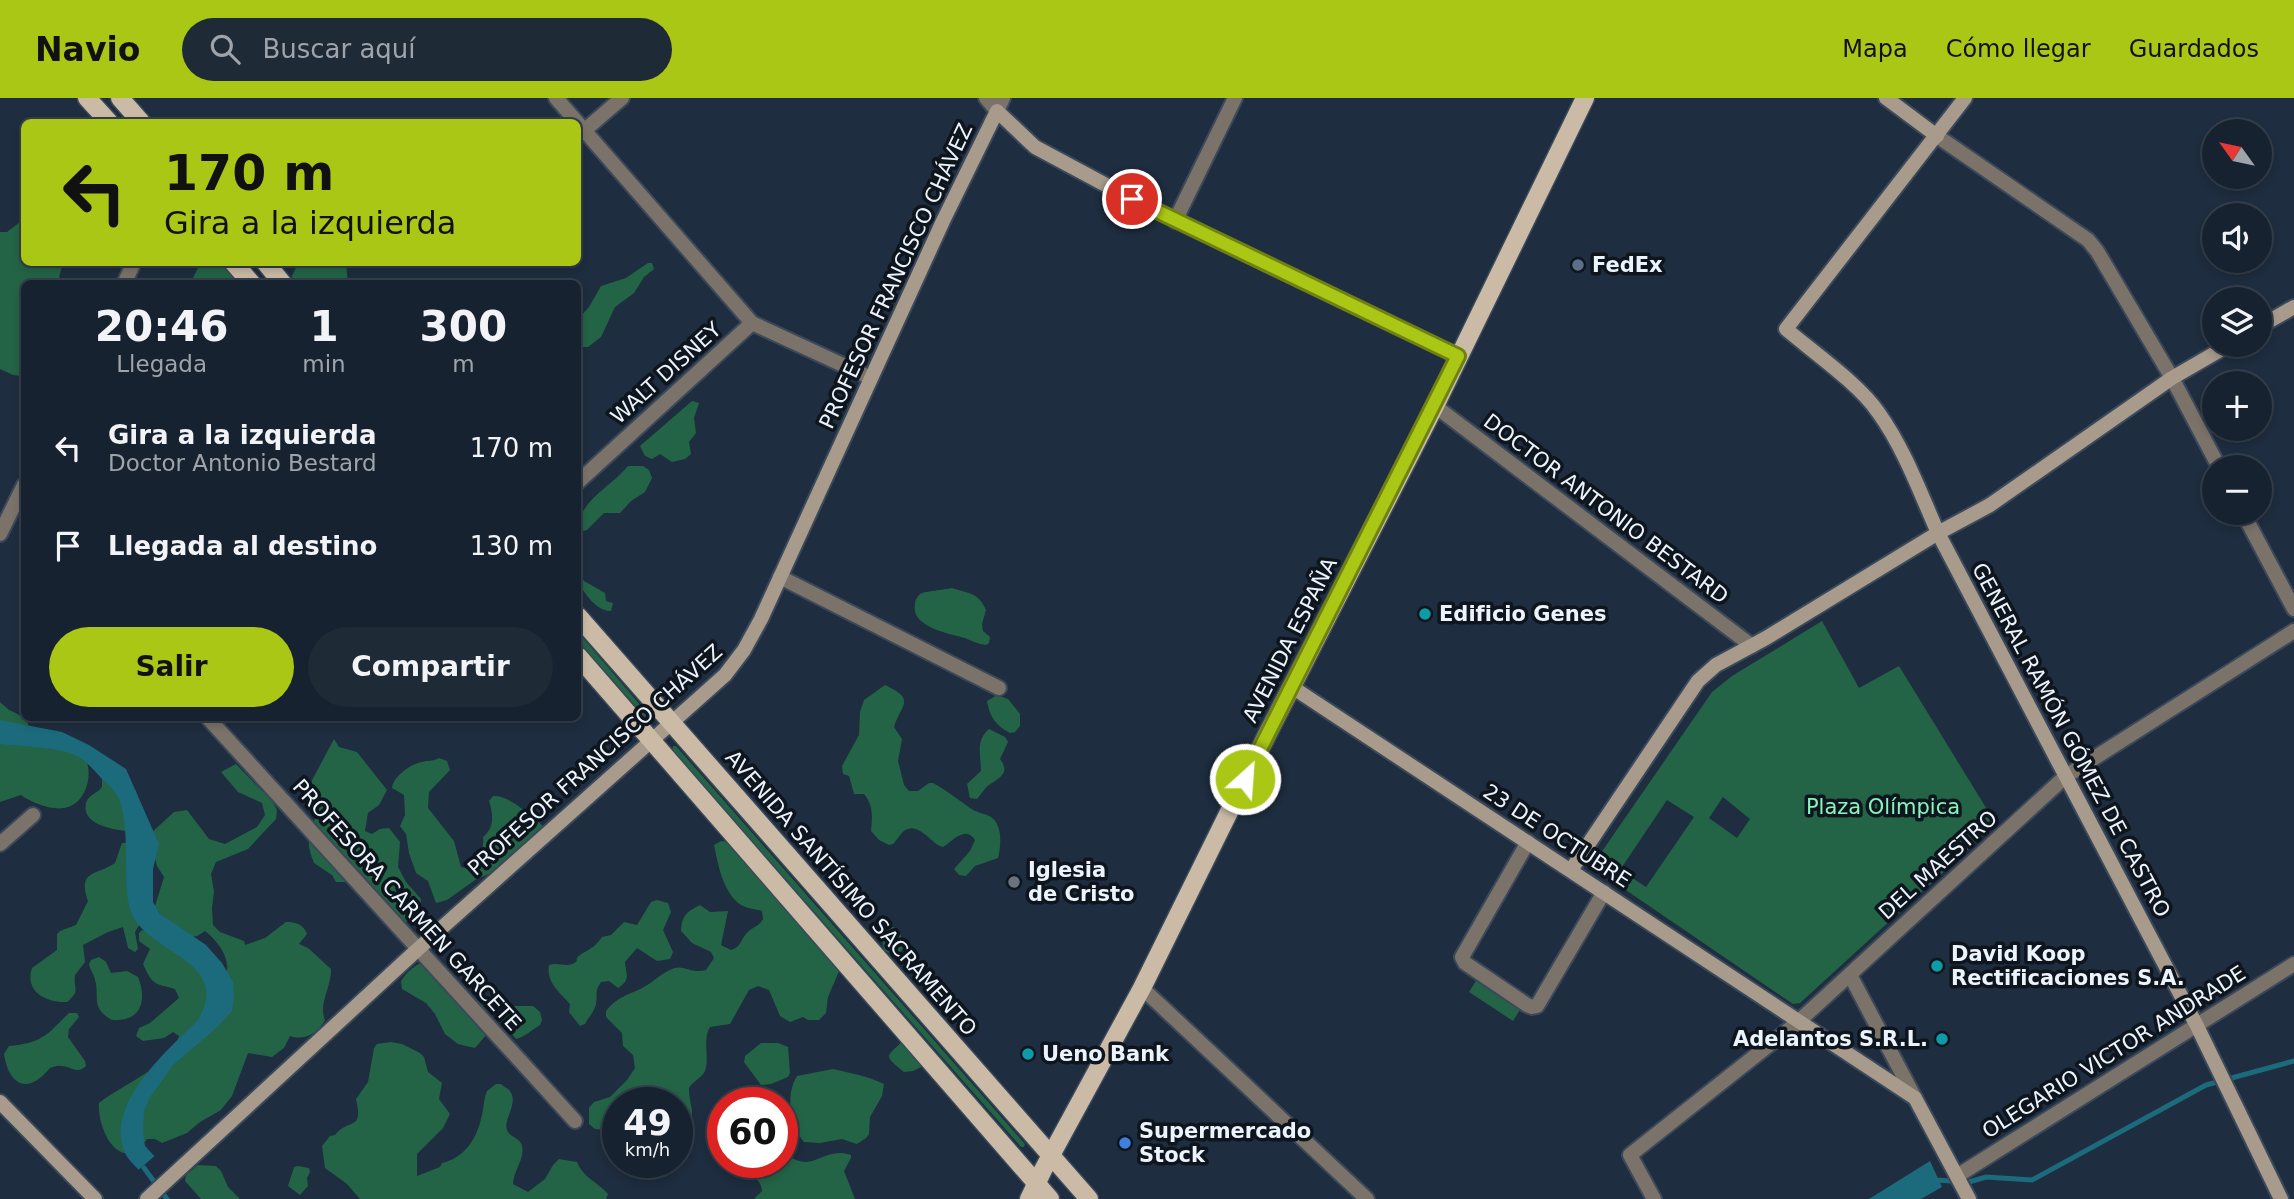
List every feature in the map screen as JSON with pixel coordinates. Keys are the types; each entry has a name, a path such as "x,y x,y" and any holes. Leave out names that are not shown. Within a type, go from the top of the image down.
{"main road":[{"path":"87,98 106,119"},
{"path":"120,98 138,119"},
{"name":"AVENIDA ESPAÑA","path":"1032,1191 1142,988 1435,406 1585,98"},
{"path":"1886,98 1937,136 1965,98"},
{"path":"1000,104 1035,148 1175,221 1458,356"},
{"name":"PROFESOR FRANCISCO CHÁVEZ","path":"147,1199 418,949 725,675 744,650 780,577 943,221 1000,104"},
{"name":"GENERAL RAMÓN GÓMEZ DE CASTRO","path":"1937,136 1786,329 1863,394 1877,410 1903,452 1938,533 2197,1027 2281,1199"},
{"path":"236,266 248,280"},
{"path":"268,266 280,280"},
{"path":"2272,320 2294,307"},
{"path":"1571,870 1698,681 1716,665 1990,505 2172,378 2208,357"},
{"name":"AVENIDA SANTÍSIMO SACRAMENTO","path":"581,619 1089,1199"},
{"path":"581,659 1032,1191 1050,1199"},
{"name":"23 DE OCTUBRE","path":"1292,688 1915,1098"},
{"path":"1915,1098 1969,1199"},
{"path":"0,1102 95,1199"}],"street":[{"path":"556,98 574,119"},
{"path":"584,130 622,98"},
{"path":"986,98 1000,104"},
{"path":"1175,221 1235,98"},
{"path":"581,127 752,323 871,378"},
{"path":"1937,136 2088,240 2110,270 2213,455"},
{"name":"WALT DISNEY","path":"581,479 752,323"},
{"name":"DOCTOR ANTONIO BESTARD","path":"1435,406 1752,646"},
{"path":"0,534 21,491"},
{"path":"2249,525 2294,609"},
{"path":"780,577 999,688"},
{"name":"DEL MAESTRO","path":"1654,1199 1630,1155 1798,1022 2066,776 2294,631"},
{"name":"PROFESORA CARMEN GARCETE","path":"211,721 575,1121"},
{"path":"0,844 33,815"},
{"path":"1528,842 1462,957 1465,963 1527,1005 1537,1006 1604,892"},
{"name":"OLEGARIO VICTOR ANDRADE","path":"1958,1177 2294,964"},
{"path":"1850,975 1915,1098"},
{"path":"1142,988 1367,1199"}],"green space":[{"path":"21,221 21,266 62,266 59,277 62,280 21,280 21,376 0,369 0,232 7,232"},
{"path":"652,263 654,269 644,277 634,293 615,307 601,337 588,347 583,347 581,316 601,286 626,278"},
{"path":"199,266 229,266 236,280 192,280"},
{"path":"297,266 346,266 348,280 293,280"},
{"path":"692,401 699,403 694,418 696,433 689,442 691,454 685,459 672,462 660,454 652,459 645,456 640,446"},
{"path":"628,466 643,466 649,470 652,478 645,492 631,501 620,513 604,513 587,530 581,531 581,516 589,503"},
{"path":"581,576 605,593 606,601 613,603 611,611 596,605 581,588"},
{"path":"952,588 972,594 983,604 986,610 983,631 990,637 986,645 932,628 915,612 916,599 920,594"},
{"name":"Plaza Olímpica","path":"1822,621 1859,688 1899,666 1996,824 1800,1003 1793,1004 1595,869 1594,863 1712,692 1732,676","holes":["1723,797 1750,819 1737,838 1709,818","1667,800 1694,817 1646,887 1620,870"]},
{"path":"581,636 647,713 645,717 581,644"},
{"path":"885,685 904,699 894,727 902,739 898,761 904,785 909,791 918,791 933,783 973,810 991,817 998,825 998,858 975,866 966,876 959,875 954,869 970,851 975,840 971,836 963,834 943,847 920,831 909,828 889,845 879,840 871,831 872,812 869,803 864,794 854,794 849,776 843,774 842,766 859,735 860,712 864,700"},
{"path":"997,695 1008,699 1020,714 1020,726 1015,732 1005,730 992,716 987,701"},
{"path":"0,702 21,716 21,721 27,721 33,739 66,745 83,754 87,762 88,780 81,797 68,807 50,808 21,795 0,802"},
{"path":"989,729 1005,737 1008,742 1000,759 1004,772 977,799 970,798 967,784 981,771 980,743"},
{"path":"334,739 339,747 357,752 387,790 379,805 368,813 365,831 372,834 389,828 400,842 398,867 406,882 421,899 418,912 409,921 400,923 361,882 336,882 332,875 314,863 309,840 318,799 309,786"},
{"path":"673,746 676,746 1025,1144 1024,1147 1021,1147 672,750"},
{"path":"439,758 447,761 450,770 429,792 428,808 454,841 461,867 468,869 482,850 483,837 491,825 489,801 493,796 518,806 544,829 504,861 498,870 475,880 447,900 436,903 428,881 416,873 406,834 400,826 405,815 404,795 392,788 395,780 407,768"},
{"path":"236,764 269,795 277,810 276,819 248,849 216,862 211,874 214,891 213,925 220,932 244,941 245,945 265,938 286,922 301,926 307,934 299,944 308,948 331,969 323,1008 325,1020 319,1029 310,1035 290,1036 284,1048 272,1057 248,1053 232,1096 221,1110 187,1133 162,1143 147,1139 137,1149 128,1153 120,1151 106,1136 99,1114 99,1103 156,1066 174,1047 179,1036 173,1032 164,1038 143,1041 136,1036 139,1028 150,1023 179,998 175,989 158,984 149,976 143,964 150,949 139,941 139,933 146,931 220,973 227,970 224,954 209,934 205,931 186,938 162,917 155,906 164,877 157,866 149,835 174,812 187,810 209,839 225,844 257,827 265,815 262,803 238,792 221,772"},
{"path":"102,774 127,783 136,792 135,806 125,831 98,824 88,816 87,800 102,787"},
{"path":"721,841 730,842 840,969 828,997 826,1013 819,1020 803,1017 790,1022 780,1016 769,990 758,986 749,990 730,1024 710,1027 705,1071 690,1087 620,1087 635,1068 633,1055 623,1046 622,1033 606,1017 606,1011 619,999 670,970 678,967 706,970 714,958 711,952 692,943 681,931 682,922 688,912 700,905 710,912 728,911 721,945 731,950 763,919 762,911 741,905 730,893 714,845"},
{"path":"122,843 126,843 141,922 135,932 138,949 135,952 128,948 123,927 83,945 85,962 75,975 74,995 67,1002 45,998 34,990 31,984 32,968 57,950 57,934 60,931 76,925 88,901 85,891 87,879 115,863"},
{"path":"657,900 668,903 671,912 663,930 673,952 670,959 657,961 637,948 625,962 625,982 618,988 609,981 601,982 594,1009 585,1024 580,1026 569,1012 570,1004 551,982 549,965 575,963 580,955 602,937 611,935 624,922 637,925 651,902"},
{"path":"891,926 899,930 904,946 900,953 892,955 884,950 882,940 884,929"},
{"path":"99,957 106,962 111,973 127,971 138,977 142,1002 135,1014 129,1018 112,1020 98,1006 95,980 89,964 91,960"},
{"path":"428,960 483,1006 487,1034 475,1048 458,1044 445,1034 426,1003 402,989 401,981 406,974"},
{"path":"1479,976 1523,1005 1513,1021 1469,992"},
{"path":"515,1006 533,1006 540,1012 542,1020 540,1025 516,1039 501,1021 506,1010"},
{"path":"69,1013 77,1013 79,1017 69,1029 68,1037 86,1066 77,1070 55,1066 34,1082 27,1084 15,1080 4,1054 9,1046 29,1043 43,1037"},
{"path":"902,1042 921,1062 921,1067 904,1072 890,1060 892,1051"},
{"path":"761,1043 778,1043 788,1047 788,1077 761,1085 744,1062 745,1056"},
{"path":"377,1044 402,1044 424,1057 428,1072 442,1083 439,1099 450,1114 443,1128 417,1154 417,1176 440,1167 468,1147 479,1127 487,1091 496,1084 501,1084 509,1090 513,1101 507,1130 522,1146 513,1184 528,1192 545,1179 559,1159 577,1162 583,1172 608,1194 606,1199 360,1199 347,1184 325,1168 322,1146 330,1136 356,1120 356,1099 368,1082 374,1048"},
{"path":"833,1069 884,1084 882,1096 870,1117 869,1134 866,1138 857,1144 842,1139 820,1143 804,1142 798,1133 798,1087 792,1087 797,1076"},
{"path":"602,1100 602,1130 595,1129 589,1124 589,1108 594,1102"},
{"path":"840,1153 851,1155 844,1171 855,1199 754,1199 762,1191 755,1178 798,1178 798,1161 810,1161"},
{"path":"198,1165 216,1166 228,1187 240,1199 201,1199 185,1181 186,1175"},
{"path":"294,1167 309,1168 310,1172 307,1178 308,1186 300,1195 288,1186"}],"water":[{"path":"0,720 62,732 89,745 126,769 159,844 153,869 153,902 160,914 206,945 222,963 233,982 232,1011 173,1065 150,1097 144,1111 143,1133 145,1146 158,1160 143,1174 125,1153 121,1134 123,1116 142,1079 198,1020 206,1001 205,986 199,973 188,962 146,932 132,914 127,893 124,819 120,800 113,790 85,762 72,754 52,749 0,744"},
{"path":"1930,1161 1942,1187 1921,1199 1869,1199"}],"pier":[{"path":"157,1154 161,1162 145,1177 141,1177 136,1172"}],"waterway":[{"path":"1934,1180 1969,1182 1986,1177 2032,1180 2206,1085 2294,1061"},
{"path":"144,1168 167,1199"}],"place":[{"name":"FedEx","path":"1578,265"},
{"name":"Edificio Genes","path":"1425,614"},
{"name":"Iglesia de Cristo","path":"1014,882"},
{"name":"David Koop Rectificaciones S.A.","path":"1937,966"},
{"name":"Adelantos S.R.L.","path":"1942,1039"},
{"name":"Ueno Bank","path":"1028,1054"},
{"name":"Supermercado Stock","path":"1125,1143"}],"route":[{"path":"1132,199 1458,356 1245,779"}]}
